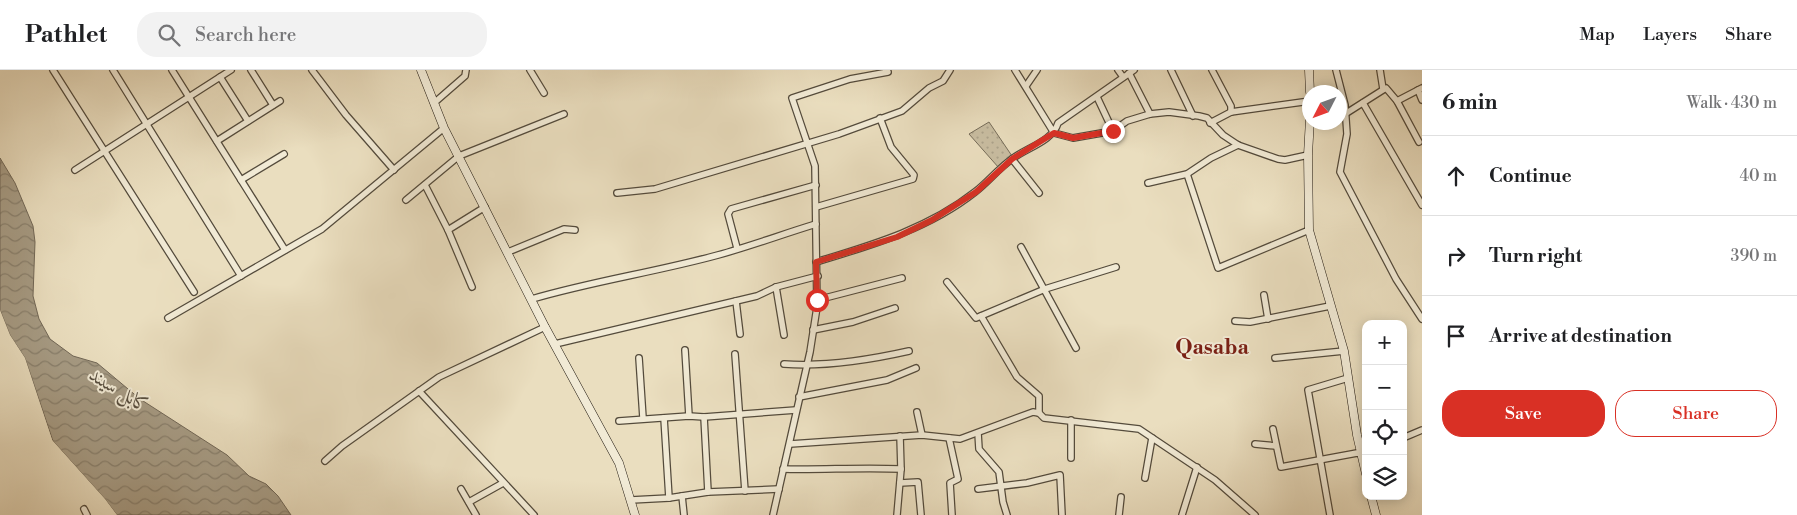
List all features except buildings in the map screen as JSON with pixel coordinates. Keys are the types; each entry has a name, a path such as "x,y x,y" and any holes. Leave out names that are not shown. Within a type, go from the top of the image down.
{"street":[{"path":"53,70 194,292"},
{"path":"113,70 241,276"},
{"path":"172,70 285,250"},
{"path":"74,170 231,70"},
{"path":"251,70 273,105"},
{"path":"312,70 346,115 394,170"},
{"path":"421,70 444,128 545,327 556,344 619,463 635,515"},
{"path":"434,103 464,76 466,70"},
{"path":"530,70 544,93"},
{"path":"618,193 655,189 809,144 902,111 929,88 943,81 950,70"},
{"path":"1015,70 1054,133 1073,138 1113,131 1127,121 1150,114 1169,112 1207,118 1210,123 1238,145 1285,160 1308,155"},
{"path":"1026,86 1037,70"},
{"path":"1118,70 1129,74 1150,114"},
{"path":"1171,70 1193,116"},
{"path":"1212,70 1231,106 1231,112"},
{"path":"1309,70 1310,85"},
{"path":"1336,70 1338,85"},
{"path":"1380,70 1383,89"},
{"path":"773,515 807,366 817,300 815,166 792,98 850,79 888,72"},
{"path":"816,262 897,237 932,220 976,192 1012,159 1054,133 1058,123 1129,74"},
{"path":"220,77 248,121"},
{"path":"1347,111 1383,89 1389,90 1419,142"},
{"path":"1397,101 1420,89 1422,100"},
{"path":"1097,97 1113,131"},
{"path":"216,141 280,100"},
{"path":"1210,123 1231,112 1302,103"},
{"path":"1363,103 1422,205"},
{"path":"406,200 459,156 564,114"},
{"path":"816,207 913,179 914,175 891,148 880,118"},
{"path":"168,318 322,229 444,128"},
{"path":"1309,130 1309,230 1330,306 1335,314 1362,445"},
{"path":"1346,130 1347,134 1340,172 1396,279 1422,319"},
{"path":"1148,183 1187,174 1211,158 1238,145"},
{"path":"241,180 284,154"},
{"path":"1012,159 1039,193"},
{"path":"1187,174 1218,268 1309,230"},
{"path":"425,185 448,230 472,286"},
{"path":"737,248 728,214 730,209 816,185"},
{"path":"448,230 485,207"},
{"path":"532,299 578,285 640,274 816,224"},
{"path":"508,252 564,229 575,230"},
{"path":"1021,247 1076,348"},
{"path":"947,282 975,318 1045,290 1116,267"},
{"path":"556,344 757,296 776,287 818,276"},
{"path":"817,300 902,278"},
{"path":"776,287 784,335"},
{"path":"1264,295 1268,319"},
{"path":"736,301 740,334"},
{"path":"1235,321 1250,322 1330,306"},
{"path":"813,330 853,322 895,308"},
{"path":"982,316 1017,377 1038,396 1039,413"},
{"path":"325,462 342,446 439,377 545,327"},
{"path":"685,350 689,416"},
{"path":"784,364 807,366 876,358 909,351"},
{"path":"1275,358 1344,351"},
{"path":"735,354 745,491"},
{"path":"639,358 643,418"},
{"path":"800,397 887,380 916,368"},
{"path":"1330,515 1308,390 1348,378"},
{"path":"419,391 534,515"},
{"path":"619,421 643,418 704,417 796,410"},
{"path":"917,412 922,435"},
{"path":"790,444 922,435 960,439 1033,412 1039,413 1044,418 1138,429 1197,467 1248,512 1255,515"},
{"path":"704,417 708,492"},
{"path":"664,418 669,498"},
{"path":"1071,420 1071,458"},
{"path":"1273,429 1281,467 1357,453 1362,454"},
{"path":"1407,436 1422,430"},
{"path":"978,433 978,449 999,472 1007,515"},
{"path":"898,515 901,469 900,436"},
{"path":"949,438 958,479 950,484 952,515"},
{"path":"1145,478 1152,438"},
{"path":"1255,444 1276,446"},
{"path":"783,469 836,471 880,467 901,469"},
{"path":"1182,515 1197,467"},
{"path":"978,489 1001,487 1060,475 1062,515"},
{"path":"900,483 918,482 921,515"},
{"path":"468,502 503,483"},
{"path":"461,489 476,515"},
{"path":"631,500 669,498 708,492 779,489"},
{"path":"682,496 684,515"},
{"path":"1119,515 1121,497"},
{"path":"1372,500 1376,515"}],"shaded area":[{"path":"989,122 1012,156 999,168 969,134"}],"water":[{"name":"کابل سيند","path":"0,158 15,183 33,226 35,242 33,296 39,319 50,339 73,356 97,363 140,399 227,455 249,476 266,484 278,496 291,515 117,515 53,441 25,358 10,335 0,310"}],"pier":[{"path":"0,310 10,335 25,358 52,440 117,515 114,515 95,490 50,442 33,395 22,356 8,336 0,316"}],"district":[{"name":"Qasaba","path":"1212,348"}],"route":[{"path":"817,300 818,276 816,262 897,237 932,220 976,192 1012,159 1054,133 1073,138 1113,131"}]}
